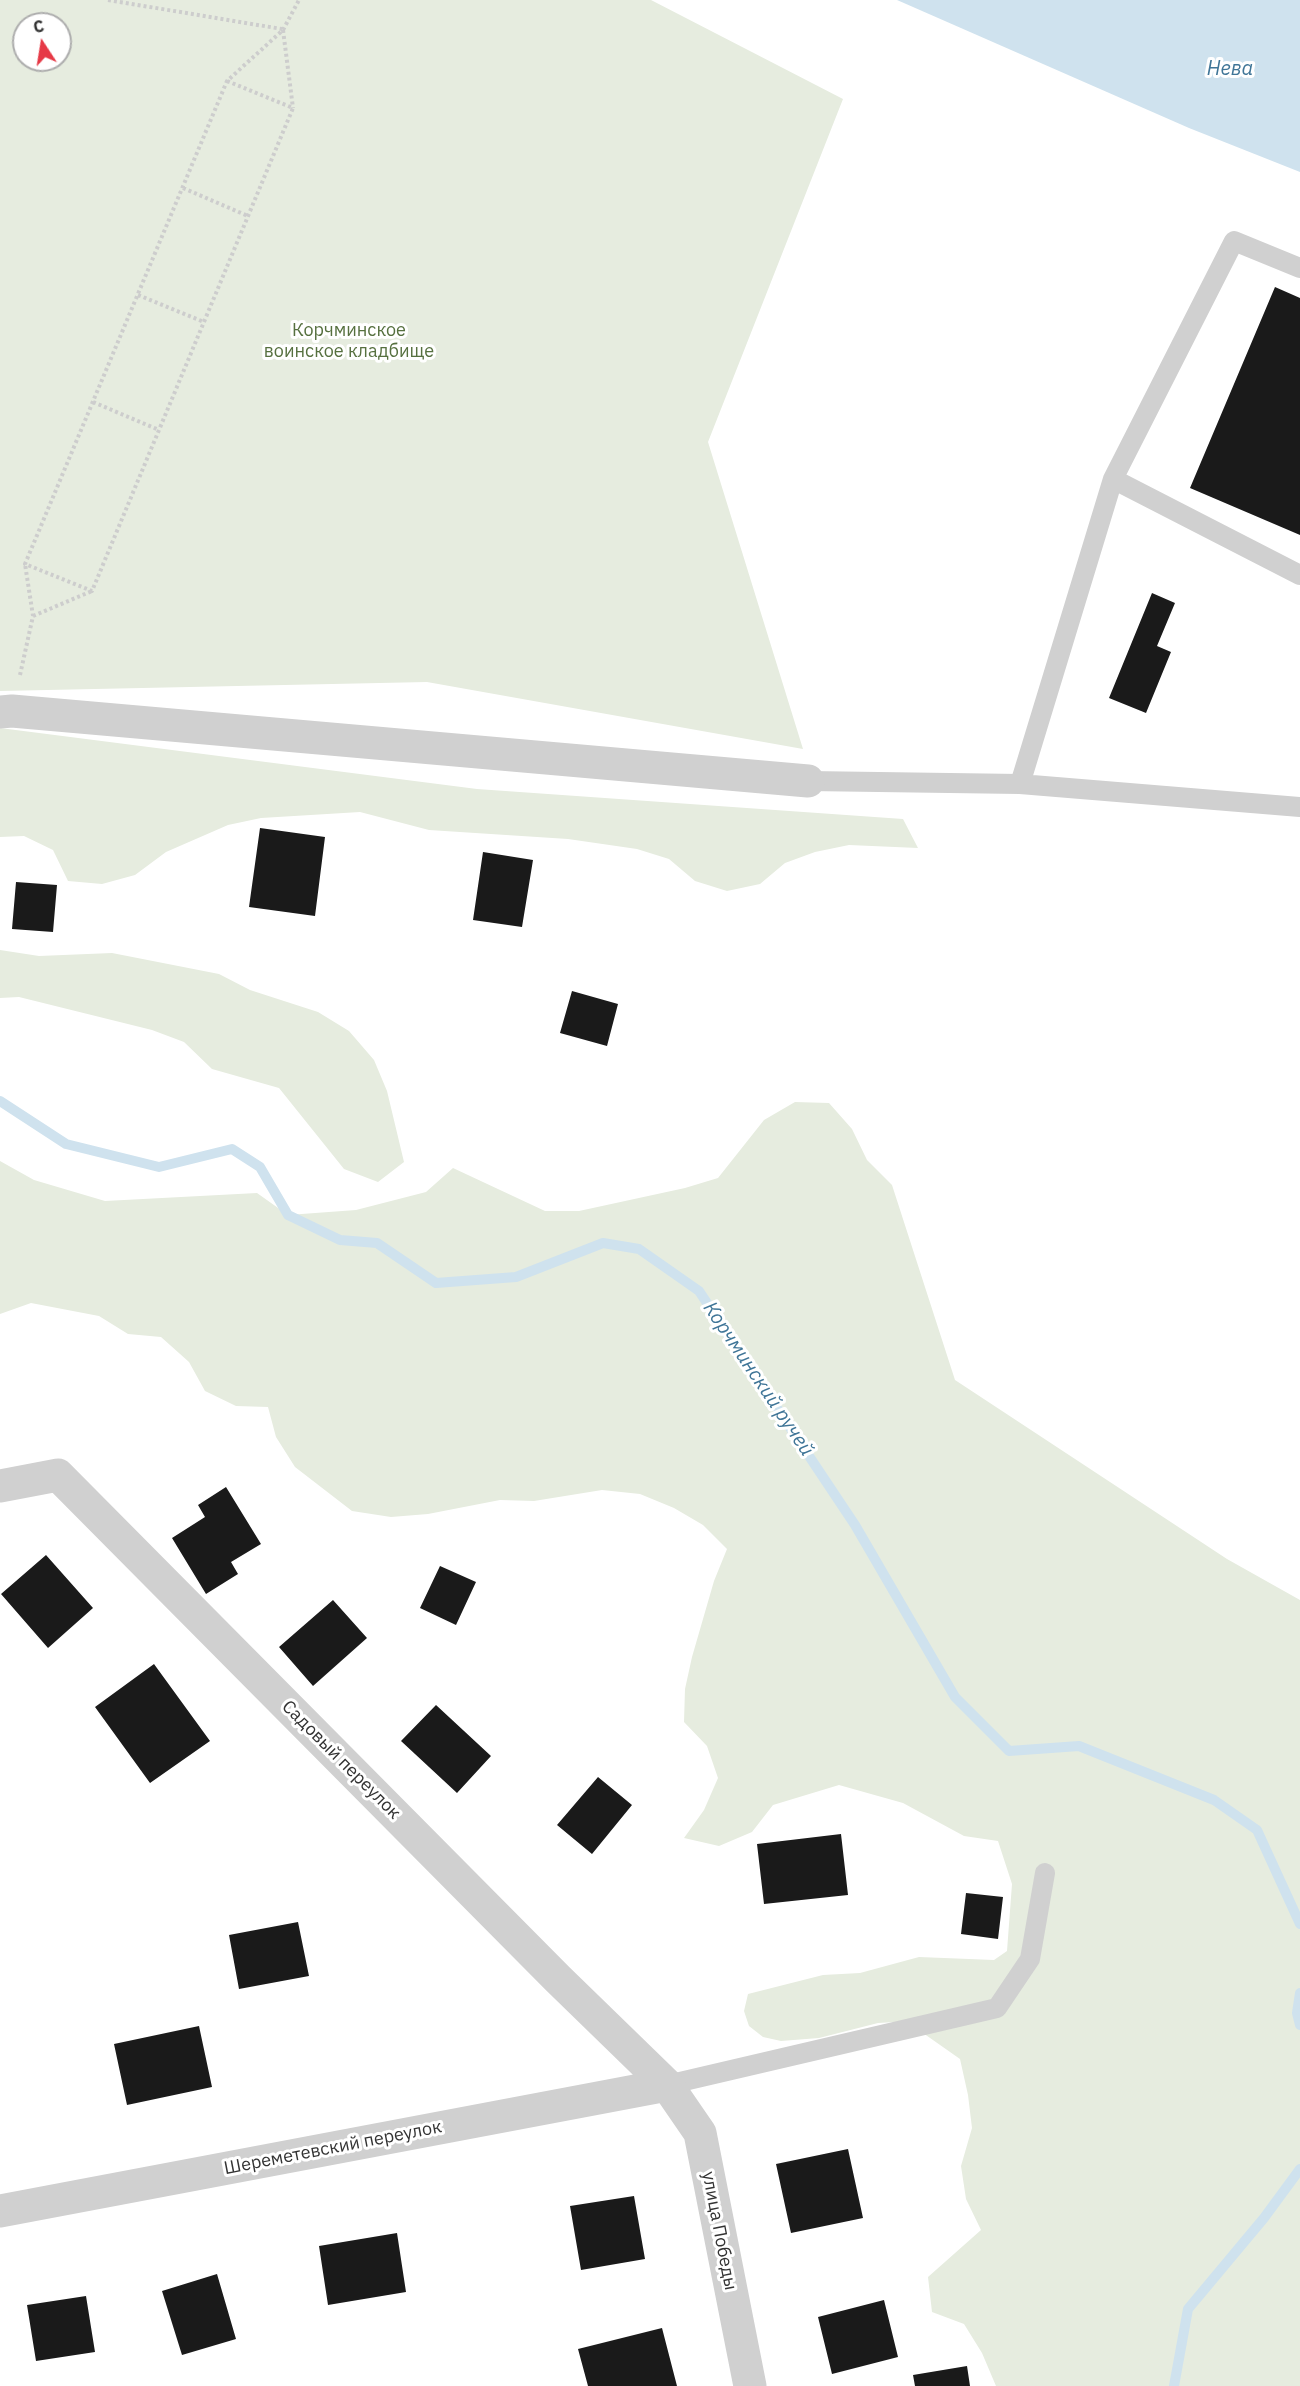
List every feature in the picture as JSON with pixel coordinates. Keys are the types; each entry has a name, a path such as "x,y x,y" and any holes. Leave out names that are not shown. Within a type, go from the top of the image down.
{"street":[{"path":"6,712 808,781"},
{"name":"Садовый переулок","path":"0,1486 58,1475 550,1971 667,2085"},
{"name":"Шереметевский переулок","path":"0,2211 667,2085"},
{"name":"улица Победы","path":"667,2085 700,2133 750,2386"}],"lane":[{"path":"1020,784 1113,479 1234,241 1300,268"},
{"path":"1113,479 1300,575"},
{"path":"808,781 1020,784 1300,807"},
{"path":"667,2085 997,2008 1030,1959 1045,1873"}],"path":[{"path":"108,0 283,30"},
{"path":"6,712 33,616 26,564 228,81 283,30 299,0"},
{"path":"33,616 92,591 293,108 283,30"},
{"path":"228,81 293,108"},
{"path":"182,188 248,216"},
{"path":"138,295 204,322"},
{"path":"93,402 159,430"},
{"path":"26,564 92,591"}],"green space":[{"name":"Корчминское воинское кладбище","path":"0,0 651,0 843,99 708,442 803,749 427,682 0,691"},
{"path":"0,728 477,789 903,819 918,848 849,845 815,852 785,863 760,884 727,891 695,881 669,859 637,849 568,839 429,830 360,812 261,818 228,825 166,852 135,875 102,884 68,881 53,850 24,836 0,837"},
{"path":"0,950 39,956 112,953 219,974 250,990 318,1012 349,1031 374,1060 387,1091 404,1162 378,1182 344,1169 279,1088 212,1069 184,1042 152,1030 19,997 0,998"},
{"path":"795,1102 829,1103 852,1129 867,1160 892,1185 955,1380 1227,1559 1300,1600 1300,2386 996,2386 982,2353 964,2324 932,2312 928,2277 981,2230 966,2199 961,2166 972,2128 960,2059 913,2026 895,2022 878,2023 819,2038 781,2041 763,2037 749,2026 744,2011 748,1994 823,1975 860,1973 919,1957 994,1960 1007,1951 1012,1884 998,1841 964,1836 903,1803 839,1785 773,1805 752,1832 719,1846 684,1838 704,1810 718,1778 707,1746 684,1722 685,1689 692,1657 714,1581 727,1549 703,1525 674,1508 640,1494 602,1490 534,1501 500,1500 428,1514 391,1517 352,1511 295,1467 276,1437 268,1407 236,1406 205,1391 189,1362 161,1337 128,1334 99,1316 31,1303 0,1314 0,1161 34,1180 105,1201 257,1193 288,1215 356,1210 426,1192 453,1168 545,1211 579,1211 685,1188 718,1178 764,1120"}],"water":[{"name":"Нева","path":"897,0 1300,0 1300,172 1189,128"}],"building":[{"path":"1275,287 1300,298 1300,535 1190,488"},
{"path":"1152,593 1175,603 1157,646 1171,652 1146,713 1109,698"},
{"path":"260,828 325,837 315,916 249,907"},
{"path":"483,852 533,860 522,927 473,920"},
{"path":"16,882 57,885 53,932 12,929"},
{"path":"572,991 618,1004 607,1046 560,1033"},
{"path":"226,1487 261,1544 231,1562 238,1574 206,1594 172,1538 205,1517 198,1505"},
{"path":"46,1555 93,1608 48,1648 1,1594"},
{"path":"440,1566 476,1582 456,1625 420,1608"},
{"path":"333,1600 367,1638 313,1686 279,1647"},
{"path":"154,1664 210,1741 150,1783 95,1707"},
{"path":"436,1705 491,1756 457,1793 401,1741"},
{"path":"598,1777 632,1805 592,1854 557,1825"},
{"path":"841,1834 848,1895 764,1904 757,1844"},
{"path":"966,1893 1003,1897 998,1939 961,1934"},
{"path":"298,1922 309,1976 239,1989 229,1935"},
{"path":"199,2026 212,2087 127,2105 114,2044"},
{"path":"848,2149 863,2218 791,2233 776,2164"},
{"path":"634,2196 645,2259 581,2270 570,2206"},
{"path":"397,2233 406,2292 328,2305 319,2246"},
{"path":"217,2274 236,2339 182,2355 162,2291"},
{"path":"86,2296 95,2352 36,2361 27,2305"},
{"path":"884,2300 898,2357 832,2374 818,2317"},
{"path":"662,2328 677,2386 588,2386 578,2349"},
{"path":"967,2366 970,2386 915,2386 913,2375"}],"waterway":[{"name":"Корчминский ручей","path":"0,1101 66,1144 159,1167 232,1149 260,1167 288,1215 340,1240 377,1243 436,1283 516,1277 603,1243 639,1249 699,1291 855,1525 955,1697 1009,1751 1079,1746 1214,1800 1257,1830 1300,1924"},
{"name":"Корчминский ручей","path":"1300,1993 1297,2013 1300,2025"},
{"name":"Корчминский ручей","path":"1174,2386 1188,2309 1264,2218 1300,2169"}]}
